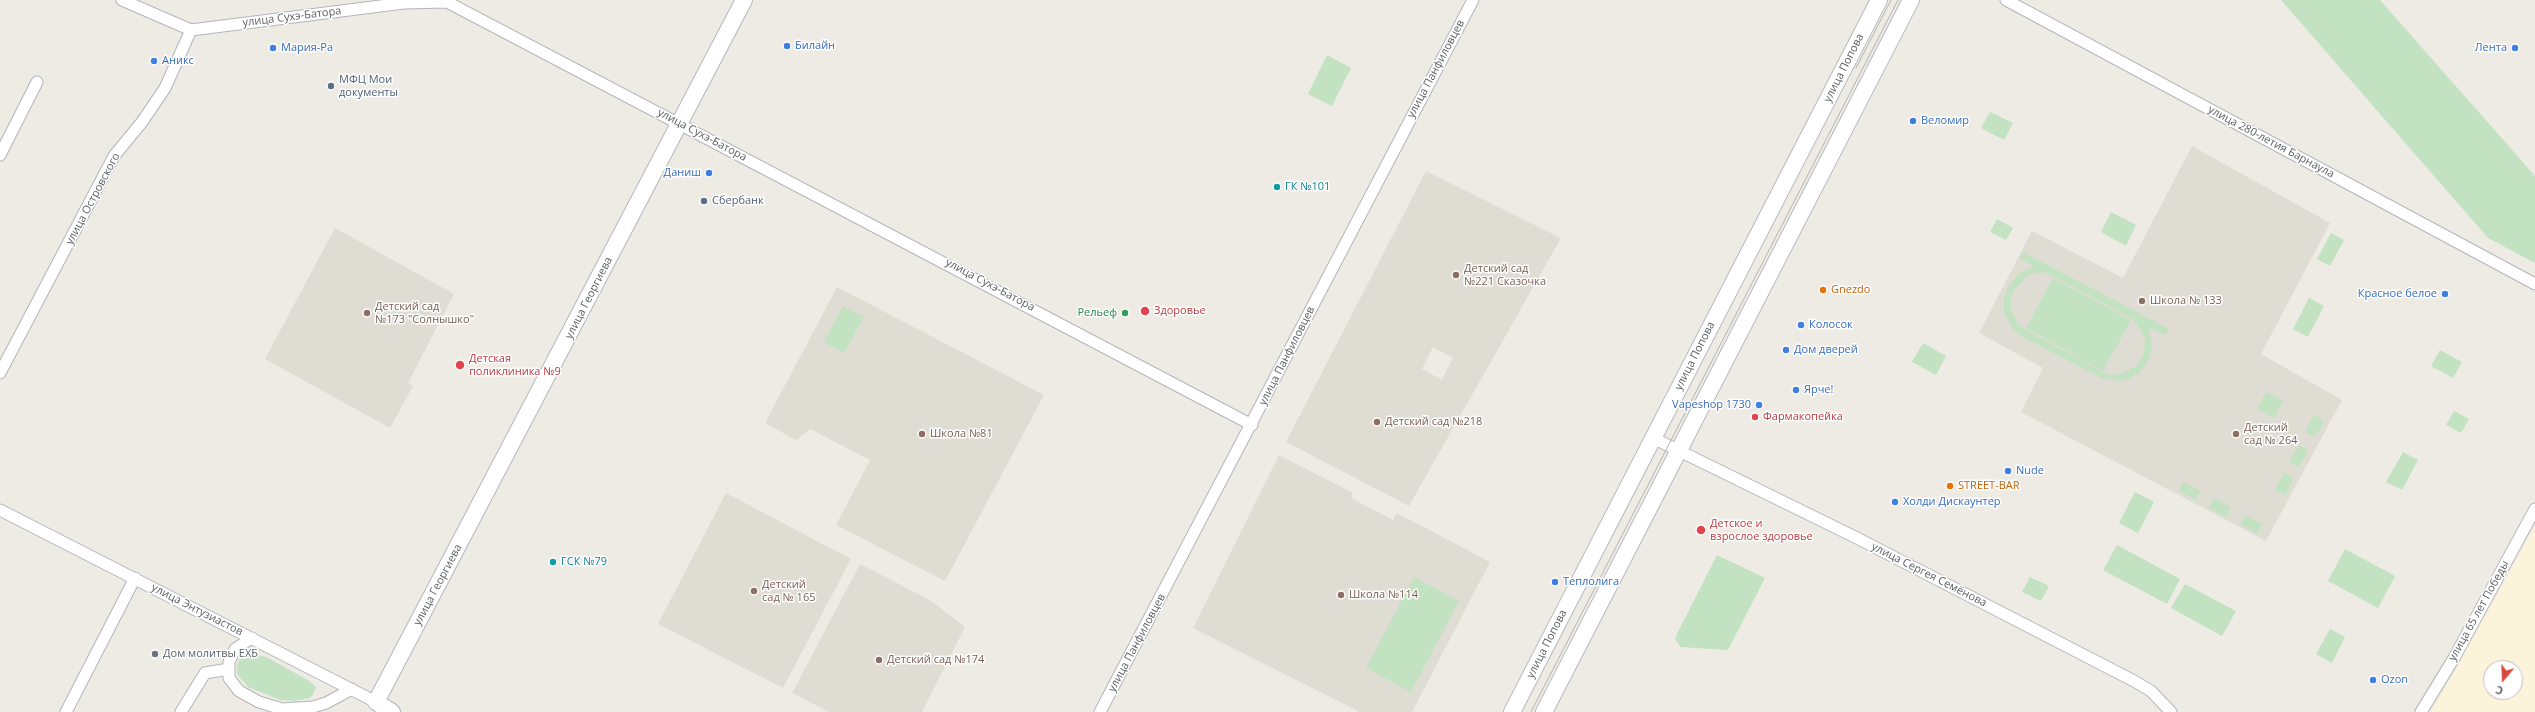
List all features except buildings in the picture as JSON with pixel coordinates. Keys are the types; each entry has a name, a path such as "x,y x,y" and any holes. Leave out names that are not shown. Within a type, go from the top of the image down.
{"main road":[{"name":"улица Георгиева","path":"376,702 744,0"},
{"name":"улица Попова","path":"1512,712 1879,0"},
{"path":"1544,712 1911,0"},
{"name":"улица Энтузиастов","path":"376,702 392,712"}],"street":[{"path":"122,0 191,30"},
{"name":"улица Панфиловцев","path":"1100,712 1252,425 1473,0"},
{"name":"улица 280-летия Барнаула","path":"2006,0 2535,284"},
{"name":"улица Сухэ-Батора","path":"191,30 404,3 447,2 1252,425"},
{"name":"улица Островского","path":"0,373 114,156 142,122 165,88 191,30"},
{"path":"0,155 37,82"},
{"name":"улица Сергея Семёнова","path":"1653,438 1855,537 2134,681 2151,691 2171,712"},
{"name":"улица 65 лет Победы","path":"2421,712 2454,658 2535,509"},
{"name":"улица Энтузиастов","path":"0,510 376,702"},
{"path":"66,712 135,578"},
{"path":"252,638 235,649 229,662 229,678 239,691 259,702 282,711 313,707 352,689"},
{"path":"181,712 205,673 229,669"}],"shaded area":[{"name":"Школа № 133","path":"2192,146 2330,223 2261,354 2342,400 2266,541 2021,412 2043,368 1979,333 2032,231 2123,278"},
{"path":"1426,171 1561,238 1409,506 1286,442","holes":["1433,347 1453,358 1442,380 1422,369"]},
{"name":"Детский сад №173 \"Солнышко\"","path":"335,228 454,294 408,383 413,386 390,428 265,359"},
{"name":"Школа №81","path":"837,287 1044,395 945,581 836,525 870,460 810,429 796,440 765,423"},
{"name":"Школа №114","path":"1279,455 1353,493 1351,498 1393,520 1397,513 1490,562 1412,712 1360,712 1193,628"},
{"name":"Детский сад № 165","path":"726,493 851,559 783,688 658,624"},
{"path":"2535,526 2535,712 2431,712 2460,662"},
{"name":"Детский сад №174","path":"860,564 930,600 965,627 922,712 829,712 792,693"}],"green space":[{"path":"2281,0 2380,0 2535,176 2535,263 2488,238"},
{"path":"1327,55 1351,68 1332,106 1308,94"},
{"path":"1990,112 2013,123 2004,140 1981,128"},
{"path":"2111,212 2136,225 2126,246 2101,232"},
{"path":"1997,219 2013,228 2006,240 1990,232"},
{"path":"2331,233 2344,240 2330,266 2317,259"},
{"path":"2023,252 2169,329 2165,335 2149,328 2152,349 2148,361 2140,372 2128,379 2120,381 2101,378 2019,335 2012,328 2004,313 2004,297 2007,289 2017,275 2034,266 2020,258","holes":["2042,272 2049,274 2134,320 2145,338 2144,354 2136,366 2124,373 2111,375 2029,332 2017,323 2011,309 2011,296 2014,290 2028,275"]},
{"path":"2053,278 2131,320 2103,371 2026,328"},
{"path":"2309,298 2324,306 2308,337 2293,329"},
{"path":"843,306 864,317 844,353 824,342"},
{"path":"1923,343 1946,356 1936,375 1912,362"},
{"path":"2440,350 2462,362 2453,378 2431,366"},
{"path":"2266,392 2283,401 2274,418 2257,409"},
{"path":"2454,411 2469,419 2461,433 2446,425"},
{"path":"2314,415 2324,421 2315,437 2305,432"},
{"path":"2299,445 2308,450 2299,467 2289,462"},
{"path":"2403,452 2418,460 2402,490 2386,482"},
{"path":"2284,473 2294,478 2285,495 2275,490"},
{"path":"2183,482 2200,491 2196,500 2179,491"},
{"path":"2135,492 2154,502 2138,533 2119,523"},
{"path":"2214,498 2231,507 2226,517 2209,508"},
{"path":"2245,515 2262,524 2257,533 2240,524"},
{"path":"2117,545 2180,579 2167,604 2103,570"},
{"path":"2345,549 2395,576 2378,608 2328,581"},
{"path":"1717,555 1765,578 1728,650 1680,647 1675,638"},
{"path":"1414,577 1459,601 1411,692 1366,668"},
{"path":"2030,577 2049,586 2041,601 2022,592"},
{"path":"2185,584 2236,611 2222,636 2171,608"},
{"path":"2330,629 2345,637 2332,663 2316,654"},
{"path":"247,653 266,657 308,680 316,687 313,694 310,698 295,701 280,700 248,687 237,674 237,665 241,656"}],"tram line":[{"path":"1856,68 1891,0"},
{"path":"1531,712 1898,0"}],"place":[{"name":"Билайн","path":"787,46"},
{"name":"Мария-Ра","path":"273,48"},
{"name":"Лента","path":"2515,48"},
{"name":"Аникс","path":"154,61"},
{"name":"МФЦ Мои документы","path":"331,86"},
{"name":"Веломир","path":"1913,121"},
{"name":"Даниш","path":"709,173"},
{"name":"ГК №101","path":"1277,187"},
{"name":"Сбербанк","path":"704,201"},
{"name":"Детский сад №221 Сказочка","path":"1456,275"},
{"name":"Gnezdo","path":"1823,290"},
{"name":"Красное белое","path":"2445,294"},
{"name":"Школа № 133","path":"2142,301"},
{"name":"Здоровье","path":"1145,311"},
{"name":"Детский сад №173 \"Солнышко\"","path":"367,313"},
{"name":"Рельеф","path":"1125,313"},
{"name":"Колосок","path":"1801,325"},
{"name":"Дом дверей","path":"1786,350"},
{"name":"Детская поликлиника №9","path":"460,365"},
{"name":"Ярче!","path":"1796,390"},
{"name":"Vapeshop 1730","path":"1759,405"},
{"name":"Фармакопейка","path":"1755,417"},
{"name":"Детский сад №218","path":"1377,422"},
{"name":"Школа №81","path":"922,434"},
{"name":"Детский сад № 264","path":"2236,434"},
{"name":"Nude","path":"2008,471"},
{"name":"STREET-BAR","path":"1950,486"},
{"name":"Холди Дискаунтер","path":"1895,502"},
{"name":"Детское и взрослое здоровье","path":"1701,530"},
{"name":"ГСК №79","path":"553,562"},
{"name":"Теплолига","path":"1555,582"},
{"name":"Детский сад № 165","path":"754,591"},
{"name":"Школа №114","path":"1341,595"},
{"name":"Дом молитвы ЕХБ","path":"155,654"},
{"name":"Детский сад №174","path":"879,660"},
{"name":"Ozon","path":"2373,680"}]}
